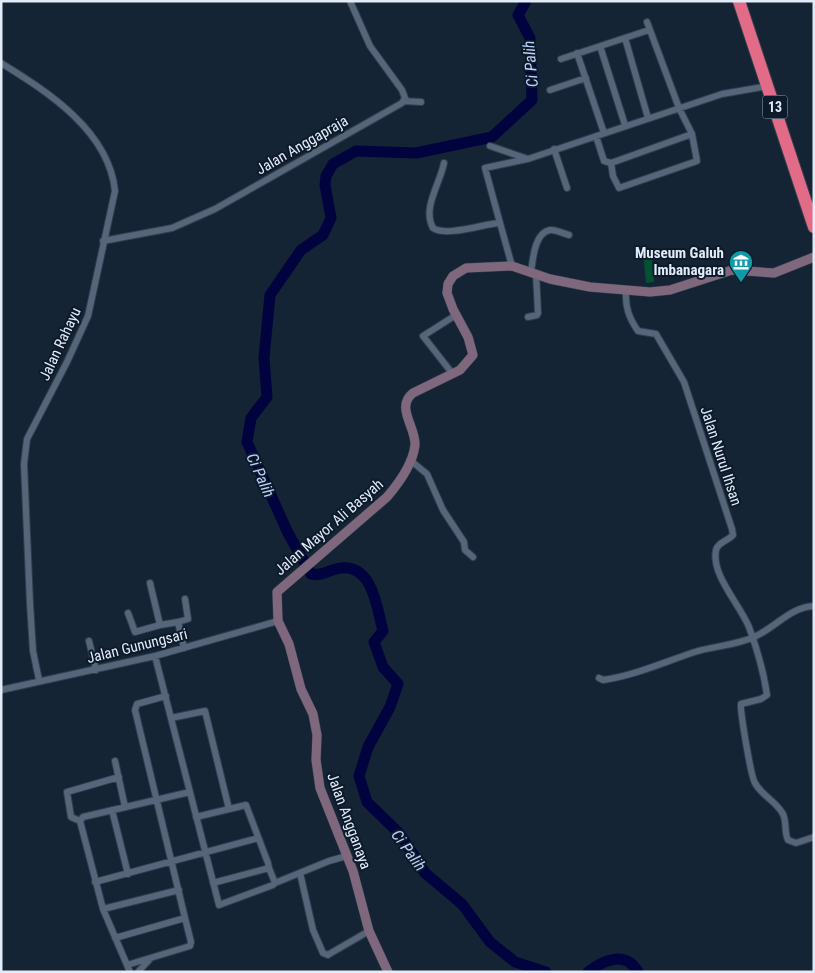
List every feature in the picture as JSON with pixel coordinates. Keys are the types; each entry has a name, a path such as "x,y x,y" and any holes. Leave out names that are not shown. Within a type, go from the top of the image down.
{"highway":[{"name":"13","path":"738,1 814,226"}],"street":[{"path":"350,1 370,46 402,90 404,101 421,102"},
{"path":"610,163 612,176 619,188 687,166 697,159 692,134 679,108 647,22"},
{"path":"560,59 649,30"},
{"path":"625,38 648,118"},
{"path":"600,46 625,125"},
{"path":"578,53 604,133"},
{"name":"Jalan Rahayu","path":"1,63 54,98 92,136 100,148 111,173 115,191 103,241 92,304 86,323 27,439 24,464 30,604 33,651 39,680"},
{"path":"550,90 586,78"},
{"path":"512,266 485,170 486,167 528,159 722,94 768,86"},
{"name":"Jalan Anggapraja","path":"103,241 172,228 214,209 404,101"},
{"path":"596,136 604,161 610,163 692,134"},
{"path":"490,146 528,159"},
{"path":"554,149 567,188"},
{"path":"501,164 504,150"},
{"path":"444,163 430,202 429,216 433,228 437,231 458,230 483,224 500,223"},
{"path":"528,317 538,313 533,272 536,244 546,232 552,230 569,235"},
{"name":"Jalan Mayor Ali Basyah","path":"278,621 277,592 310,561 387,497 399,483 410,460 414,440 413,429 406,412 407,400 413,393 460,370 473,355 468,337 447,293 448,284 453,276 466,268 512,266 550,279 590,287 626,291 670,290 732,270 774,273 814,257"},
{"name":"Jalan Nurul Ihsan","path":"626,291 626,303 633,324 638,331 656,334 684,382 733,535 718,545 715,564 718,574 742,612 753,638"},
{"path":"452,373 423,336 456,315"},
{"path":"410,460 427,474 443,510 464,542 465,550 473,557"},
{"path":"150,583 160,625"},
{"path":"128,613 135,632 178,622 188,619 184,598"},
{"path":"599,678 603,680 623,676 705,650 753,638 776,625 792,612 814,606"},
{"name":"Jalan Gunungsari","path":"1,690 39,680 96,670 155,656 278,621"},
{"name":"Jalan Angganaya","path":"278,621 289,644 301,689 314,714 317,735 316,760 320,788 356,881 369,931 388,972"},
{"path":"178,622 184,648"},
{"path":"753,638 767,695 761,699 741,704 740,713 747,741 751,776 758,788 775,804 784,817 788,840 796,843 814,837"},
{"path":"89,641 96,670"},
{"path":"155,656 218,904 221,906 300,872 347,856"},
{"path":"166,696 135,706 158,799 191,942 190,946 129,968 103,909 80,821 83,816 112,810 158,799 190,792"},
{"path":"172,718 205,711 229,809"},
{"path":"115,762 125,807"},
{"path":"80,821 71,817 67,792 119,777"},
{"path":"196,817 246,805 250,809 258,838 275,883"},
{"path":"112,810 128,874"},
{"path":"95,882 258,838"},
{"path":"213,884 269,868"},
{"path":"300,872 313,930 323,953 332,954 369,931"},
{"path":"103,909 179,890"},
{"path":"115,938 185,918"},
{"path":"138,972 150,959"}],"green space":[{"path":"651,251 654,282 646,283 643,252"}],"waterway":[{"name":"Ci Palih","path":"526,1 518,15 530,38 532,100 492,137 416,153 356,151 333,164 326,176 325,185 331,218 323,235 301,250 270,295 264,358 267,397 251,418 247,442 288,533 311,574 315,575 341,568 352,569 360,573 367,581 376,600 383,631 374,642 383,667 398,684 390,707 368,747 359,776 367,802 400,834 425,873 462,904 490,942 515,962 546,972"},
{"name":"Ci Palih","path":"588,972 601,964 615,959 628,961 638,972"}],"place":[{"name":"Museum Galuh Imbanagara","path":"741,283"}]}
